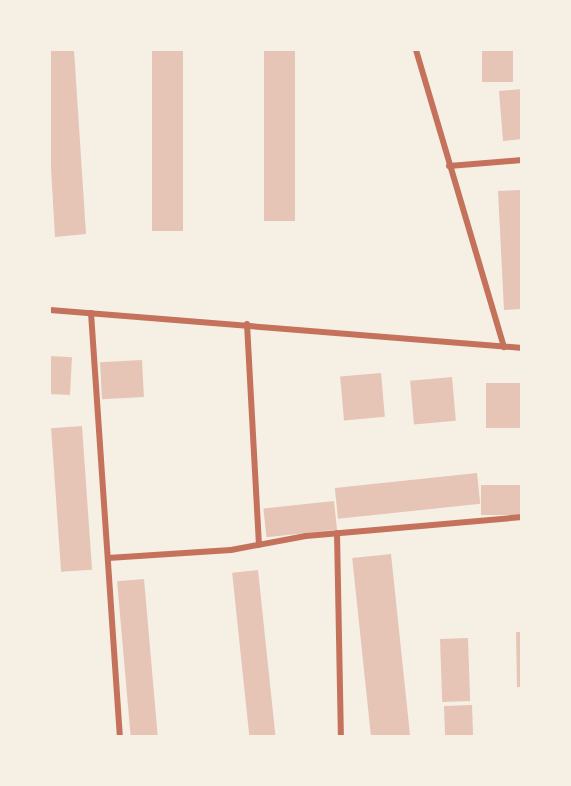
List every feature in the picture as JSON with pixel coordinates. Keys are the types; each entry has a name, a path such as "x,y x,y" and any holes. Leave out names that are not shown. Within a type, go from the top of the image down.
{"street":[{"path":"416,50 504,347"},
{"path":"449,166 522,160"},
{"path":"50,310 247,324 522,348"},
{"path":"91,313 120,736"},
{"path":"247,324 259,545"},
{"path":"108,558 231,550 337,533 522,517"},
{"path":"337,533 341,736"}],"building":[{"path":"50,50 74,50 86,234 55,237 50,151"},
{"path":"152,50 183,50 183,231 152,231"},
{"path":"264,50 295,50 295,221 264,221"},
{"path":"482,50 513,50 513,82 482,82"},
{"path":"522,89 522,139 503,141 499,91"},
{"path":"522,190 522,309 504,310 498,191"},
{"path":"50,356 72,357 70,395 50,394"},
{"path":"142,360 144,397 102,399 100,362"},
{"path":"381,373 385,417 344,420 340,377"},
{"path":"452,377 456,421 414,424 410,381"},
{"path":"486,383 522,383 522,428 486,428"},
{"path":"82,426 92,570 61,572 51,428"},
{"path":"477,473 480,504 338,519 335,488"},
{"path":"481,485 522,485 522,515 481,515"},
{"path":"334,501 337,530 266,537 263,508"},
{"path":"391,554 410,736 371,736 352,558"},
{"path":"258,570 275,736 249,736 232,573"},
{"path":"144,579 158,736 131,736 117,581"},
{"path":"516,632 522,632 522,687 517,687"},
{"path":"468,638 470,701 442,702 440,639"},
{"path":"472,705 473,736 445,736 444,706"}]}
